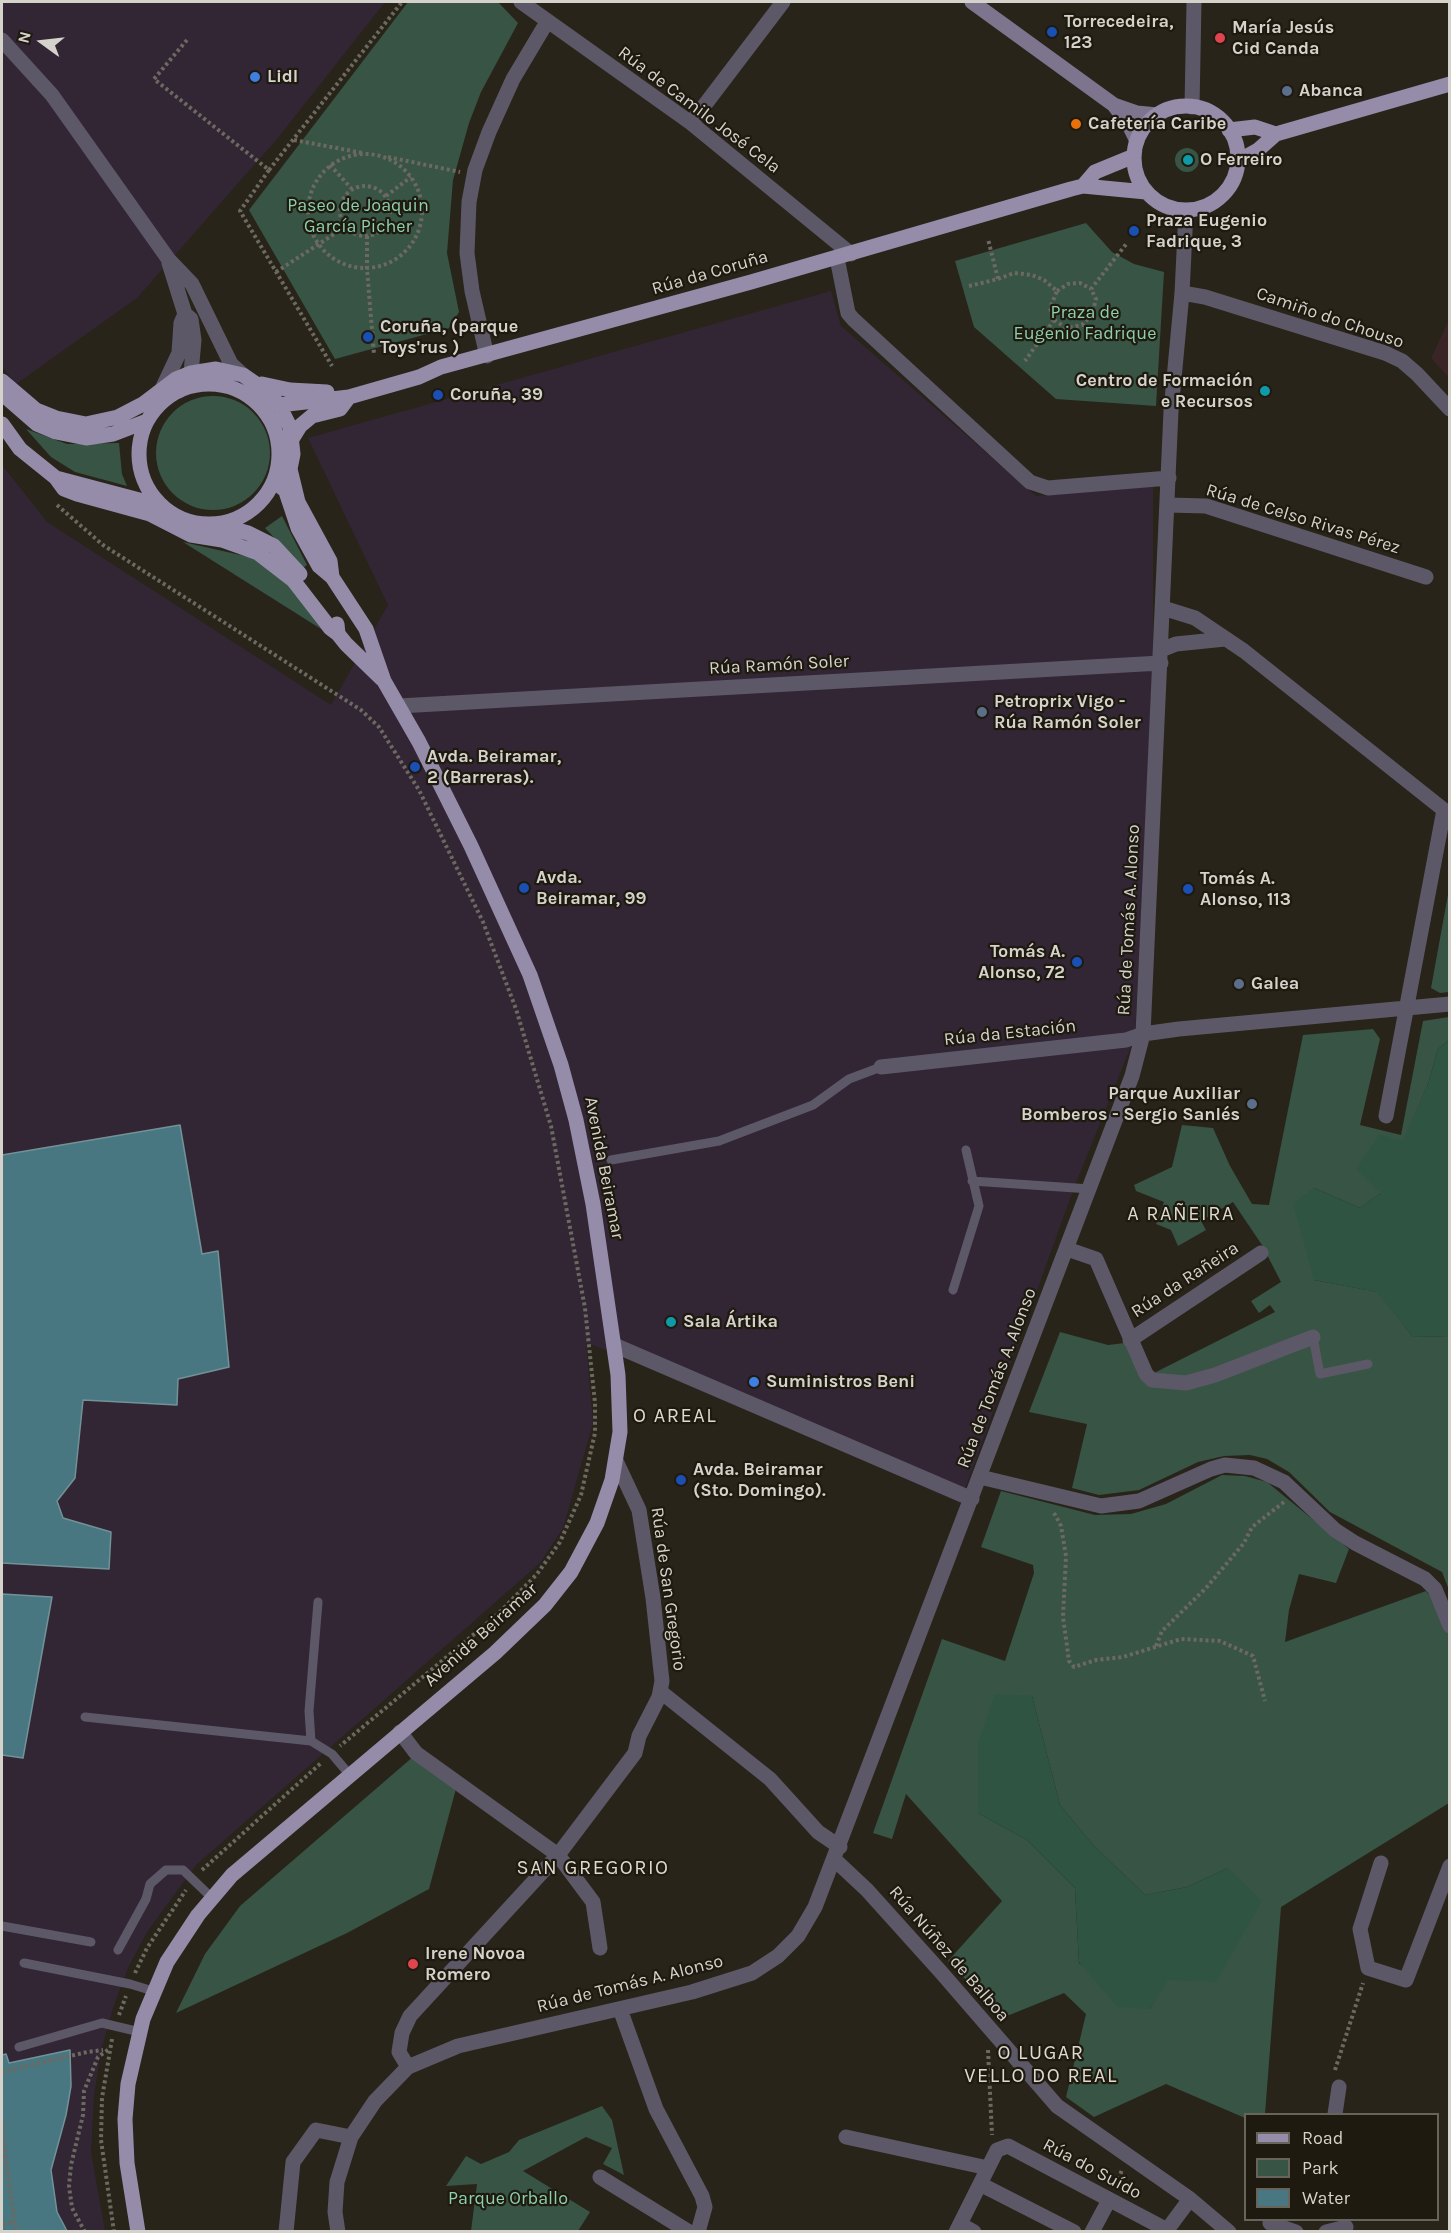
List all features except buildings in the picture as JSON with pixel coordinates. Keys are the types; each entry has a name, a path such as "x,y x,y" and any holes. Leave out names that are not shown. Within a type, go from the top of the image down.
{"main road":[{"path":"972,2 1114,105 1137,113 1157,115 1180,107 1192,107 1213,114 1229,130 1234,140 1238,161 1227,190 1208,205 1186,211 1157,202 1146,192 1135,168 1136,149 1142,132 1157,115"},
{"path":"1238,161 1258,150 1276,134 1449,84"},
{"path":"1114,105 1129,125 1136,149"},
{"path":"1229,130 1255,127 1276,134"},
{"name":"Rúa da Coruña","path":"1083,186 1095,172 1136,149"},
{"name":"Rúa da Coruña","path":"256,401 279,405 349,398 419,377 441,367 488,356 844,256 1083,186 1146,192"},
{"path":"2,381 36,410 56,418 86,424 118,417 142,404 163,387 191,373 216,369 243,375 258,383 313,393 336,391 349,398"},
{"path":"258,383 279,405 292,439 284,468 258,505"},
{"path":"283,487 239,518 217,524 200,524 183,519 167,511 155,499 143,477 139,453 141,437 156,409 179,391 211,384 235,389 256,401 274,429 284,468"},
{"path":"2,393 37,424 56,432 86,438 113,434 147,422"},
{"name":"Rúa da Coruña","path":"292,439 300,426 312,416 340,409 349,398"},
{"path":"2,424 20,449 56,478 64,489 150,514 191,535 222,540 258,553 293,580 330,628 338,634"},
{"name":"Avenida Beiramar","path":"138,2232 127,2163 125,2119 128,2084 140,2032 153,1991 182,1937 211,1897 255,1854 495,1653 545,1605 584,1550 597,1523 616,1461 621,1407 593,1204 576,1120 561,1065 530,975 500,907 399,706 384,681 366,629 332,577 319,566 297,528 283,487 284,468"},
{"name":"Avenida Beiramar","path":"284,468 298,502 330,561 332,577"},
{"path":"56,478 143,501 155,499"},
{"name":"Avenida Beiramar","path":"217,524 248,533 274,546 294,566 337,623 338,634 384,681"}],"street":[{"name":"Rúa de Camilo José Cela","path":"521,2 691,123 844,256"},
{"path":"691,123 783,2"},
{"path":"1192,107 1194,2"},
{"path":"488,356 472,291 467,253 469,202 475,170 489,132 513,79 547,22"},
{"path":"2,40 52,95 169,260 192,284 231,363 243,375"},
{"name":"Rúa de Tomás A. Alonso","path":"338,2232 335,2212 337,2182 351,2137 375,2101 408,2067 458,2046 717,1986 752,1973 778,1956 798,1936 815,1907 1090,1189 1132,1076 1143,1034 1169,478 1186,211"},
{"path":"844,256 848,313 1030,482 1048,488 1169,478"},
{"path":"169,260 185,314 191,319 194,340 191,373 179,391"},
{"name":"Camiño do Chouso","path":"1182,293 1205,297 1385,353 1402,361 1449,409"},
{"path":"163,387 179,352 181,323 185,314"},
{"name":"Rúa de Celso Rivas Pérez","path":"1168,506 1206,506 1426,577"},
{"path":"1163,608 1195,618 1244,651 1444,810 1386,1116"},
{"name":"Rúa Ramón Soler","path":"399,706 1161,657 1176,644 1225,639"},
{"name":"Rúa da Estación","path":"881,1067 1126,1040 1143,1034 1449,1004"},
{"name":"Rúa da Rañeira","path":"1067,1249 1096,1260 1130,1340 1146,1374 1152,1380 1186,1383 1215,1375 1313,1337"},
{"name":"Rúa da Rañeira","path":"1130,1340 1261,1253"},
{"path":"614,1346 972,1499"},
{"name":"Rúa de San Gregorio","path":"408,2067 399,2052 402,2032 410,2016 558,1855 635,1753 639,1736 661,1692 653,1598 639,1510 616,1461"},
{"path":"980,1477 1101,1506 1122,1505 1150,1497 1187,1479 1226,1465 1239,1465 1269,1473 1295,1492 1335,1530 1355,1544 1425,1579 1435,1588 1449,1626"},
{"name":"Rúa de San Gregorio","path":"661,1692 770,1779 837,1854"},
{"path":"400,1732 416,1753 558,1855 593,1902 600,1948"},
{"name":"Rúa Núñez de Balboa","path":"837,1854 1057,2106 1190,2199 1229,2232"},
{"path":"1381,1863 1360,1929 1368,1968 1406,1980 1449,1866"},
{"path":"620,2009 656,2109 696,2183 705,2208 698,2232"},
{"path":"1335,2113 1336,2084"},
{"path":"286,2232 293,2162 316,2130 351,2137"},
{"path":"846,2136 988,2168"},
{"name":"Rúa do Suído","path":"997,2150 1008,2146 1168,2231 1190,2199"},
{"path":"974,2232 958,2228 997,2150"},
{"path":"600,2177 688,2232"},
{"path":"980,2184 1074,2232"},
{"path":"1092,2232 1109,2200"},
{"path":"1269,2225 1296,2232"},
{"path":"1326,2232 1346,2227"}],"lane":[{"path":"611,1160 719,1141 813,1105 849,1079 881,1067"},
{"path":"953,1290 979,1206 966,1150"},
{"path":"972,1181 1090,1189"},
{"path":"1313,1337 1320,1374 1368,1364"},
{"path":"311,1741 309,1711 318,1602"},
{"path":"85,1717 311,1741 332,1754 350,1774"},
{"path":"118,1950 146,1899 150,1884 166,1870 183,1870 211,1897"},
{"path":"2,1926 91,1942"},
{"path":"24,1963 130,1984 153,1991"},
{"path":"19,2048 102,2023 140,2032"}],"path":[{"path":"332,366 240,212 269,170 402,2"},
{"path":"187,40 154,80 269,170"},
{"path":"293,140 461,172"},
{"path":"362,154 379,156 395,163 411,177 420,197 422,214 417,233 404,252 388,263 367,269 339,262 318,244 310,229 308,212 310,194 317,180 330,165 345,157 362,154"},
{"path":"330,165 351,188"},
{"path":"386,196 411,177"},
{"path":"369,186 386,196 389,204 388,220 377,233 367,236 358,235 345,227 341,219 340,205 351,188 369,186"},
{"path":"276,272 345,227"},
{"path":"367,236 367,269 374,354"},
{"path":"988,239 998,279"},
{"path":"1091,289 1127,243"},
{"path":"969,286 1014,273 1032,275 1044,280 1057,291"},
{"path":"1080,283 1091,289 1096,299 1092,315 1082,325 1067,328 1054,320 1050,308 1057,291 1068,284 1080,283"},
{"path":"1025,361 1054,320"},
{"path":"52,501 104,545 361,710 379,727 419,790 483,922 516,1009 551,1126 585,1308 595,1403 596,1433 581,1495 560,1542 537,1574 497,1615 346,1741"},
{"path":"1156,1646 1162,1631 1214,1579 1244,1543 1252,1527 1295,1492"},
{"path":"1053,1496 1051,1507 1059,1517 1066,1556 1063,1617 1069,1661 1074,1667 1096,1660 1123,1657 1181,1639 1203,1638 1246,1651 1258,1666 1265,1701"},
{"path":"204,1867 316,1767"},
{"path":"136,1969 185,1891"},
{"path":"1336,2084 1368,1968"},
{"path":"120,2011 125,1999"},
{"path":"2,2072 87,2052 109,2050 98,2057 84,2091 83,2115 71,2165 69,2186 72,2208 85,2232"},
{"path":"986,2054 991,2129 997,2150"},
{"path":"108,2056 102,2098 101,2140 114,2232"},
{"path":"2,2120 16,2232"},
{"path":"2,2224 14,2222"}],"shaded area":[{"path":"2,2 385,2 277,139 137,298 16,384 2,367"},
{"path":"831,291 841,326 1036,496 1153,485 1153,667 1135,1036 1074,1188 960,1503 635,1360 586,1343 593,1423 563,1528 540,1563 196,1865 147,1932 128,1968 113,2008 101,2051 94,2096 91,2152 105,2231 67,2231 57,2212 51,2170 58,2144 70,2051 8,2063 6,2054 2,2055 2,1755 23,1758 52,1597 2,1594 2,1563 109,1569 111,1532 63,1518 57,1501 75,1478 83,1399 177,1404 177,1379 229,1367 218,1252 202,1254 179,1125 2,1155 2,465 47,522 331,705 388,605 308,438"},
{"path":"1449,320 1450,378 1431,358"}],"green space":[{"name":"Paseo de Joaquin García Picher","path":"408,2 498,2 518,23 481,92 469,123 453,180 447,253 459,312 449,328 335,359 249,210"},
{"path":"1187,148 1192,149 1198,155 1198,165 1192,171 1187,172 1182,171 1176,165 1175,160 1176,155 1182,149"},
{"name":"Praza de Eugenio Fadrique","path":"1086,223 1112,252 1134,264 1164,272 1156,406 1056,399 974,327 955,261"},
{"path":"213,396 235,400 245,405 261,421 266,431 270,453 266,475 261,485 245,501 235,506 213,510 191,506 181,501 165,485 160,475 156,453 160,431 165,421 181,405 191,400"},
{"path":"26,429 67,444 119,443 122,474 127,486 75,472 51,457"},
{"path":"282,516 307,565 303,568 265,528"},
{"path":"183,542 258,559 285,580 321,629"},
{"path":"1449,889 1449,992 1440,993 1431,988"},
{"path":"1449,1017 1449,1040 1438,1049 1428,1084 1381,1193 1360,1208 1314,1188 1314,1280 1378,1292 1413,1337 1449,1336 1449,1590 1442,1572 1330,1512 1289,1472 1267,1459 1250,1455 1224,1456 1198,1462 1139,1490 1099,1495 1072,1488 1087,1424 1029,1412 1060,1332 1108,1345 1125,1343 1154,1373 1275,1312 1270,1305 1259,1313 1251,1301 1281,1282 1262,1245 1233,1202 1201,1221 1206,1230 1178,1246 1171,1230 1156,1224 1164,1202 1136,1191 1134,1185 1172,1167 1182,1125 1213,1128 1230,1166 1252,1204 1269,1205 1303,1035 1373,1029 1380,1039 1360,1125 1401,1135 1423,1021"},
{"path":"1449,1040 1449,1336 1413,1337 1377,1292 1314,1280 1293,1203 1314,1188 1360,1208 1381,1193 1356,1169 1379,1135 1403,1140 1428,1084 1438,1049"},
{"path":"1222,1475 1245,1476 1267,1482 1349,1549 1336,1583 1299,1574 1289,1610 1285,1642 1426,1591 1439,1604 1449,1637 1449,1803 1281,1907 1265,2113 1244,2113 1244,2118 1166,2084 1094,2117 1066,2097 1086,2014 1064,1993 1002,2018 948,1961 1002,1901 906,1794 892,1839 873,1833 942,1639 1005,1661 1034,1573 1033,1565 981,1547 1001,1491 1095,1515 1131,1514 1166,1504","holes":["1032,1696 1060,1805 1093,1845 1145,1895 1187,1887 1228,1868 1150,2009 1079,1963 1075,1888 1027,1840 978,1813"]},
{"path":"995,1694 1032,1696 1060,1805 1093,1845 1145,1895 1187,1887 1228,1868 1262,1901 1216,1982 1168,1980 1150,2009 1117,2007 1079,1962 1075,1888 1027,1840 978,1813 978,1743"},
{"path":"414,1756 457,1785 429,1889 347,1933 176,2013 205,1954 240,1906"},
{"name":"Parque Orballo","path":"602,2106 612,2120 624,2175 603,2164 612,2148 586,2137 523,2171 590,2212 578,2231 471,2231 477,2184 446,2186 466,2156 481,2164 509,2152 519,2140"}],"water":[{"path":"180,1125 202,1254 218,1251 229,1367 178,1379 177,1405 83,1400 75,1478 57,1501 63,1518 111,1532 109,1569 2,1563 2,1155"},
{"path":"2,1594 52,1597 23,1758 2,1755"},
{"path":"70,2050 71,2086 66,2115 51,2170 57,2212 67,2231 2,2231 2,2055 6,2054 9,2063"}],"place":[{"name":"Torrecedeira, 123","path":"1052,32"},
{"name":"María Jesús Cid Canda","path":"1220,38"},
{"name":"Lidl","path":"255,77"},
{"name":"Abanca","path":"1287,91"},
{"name":"Cafetería Caribe","path":"1076,124"},
{"name":"O Ferreiro","path":"1188,160"},
{"name":"Praza Eugenio Fadrique, 3","path":"1134,231"},
{"name":"Coruña, (parque Toys'rus )","path":"368,337"},
{"name":"Centro de Formación e Recursos","path":"1265,391"},
{"name":"Coruña, 39","path":"438,395"},
{"name":"Petroprix Vigo - Rúa Ramón Soler","path":"982,712"},
{"name":"Avda. Beiramar, 2 (Barreras).","path":"415,767"},
{"name":"Avda. Beiramar, 99","path":"524,888"},
{"name":"Tomás A. Alonso, 113","path":"1188,889"},
{"name":"Tomás A. Alonso, 72","path":"1077,962"},
{"name":"Galea","path":"1239,984"},
{"name":"Parque Auxiliar Bomberos - Sergio Sanlés","path":"1252,1104"},
{"name":"Sala Ártika","path":"671,1322"},
{"name":"Suministros Beni","path":"754,1382"},
{"name":"Avda. Beiramar (Sto. Domingo).","path":"681,1480"},
{"name":"Irene Novoa Romero","path":"413,1964"}],"district":[{"name":"A RAÑEIRA","path":"1181,1214"},
{"name":"O AREAL","path":"675,1416"},
{"name":"SAN GREGORIO","path":"593,1868"},
{"name":"O LUGAR VELLO DO REAL","path":"1041,2064"}]}
